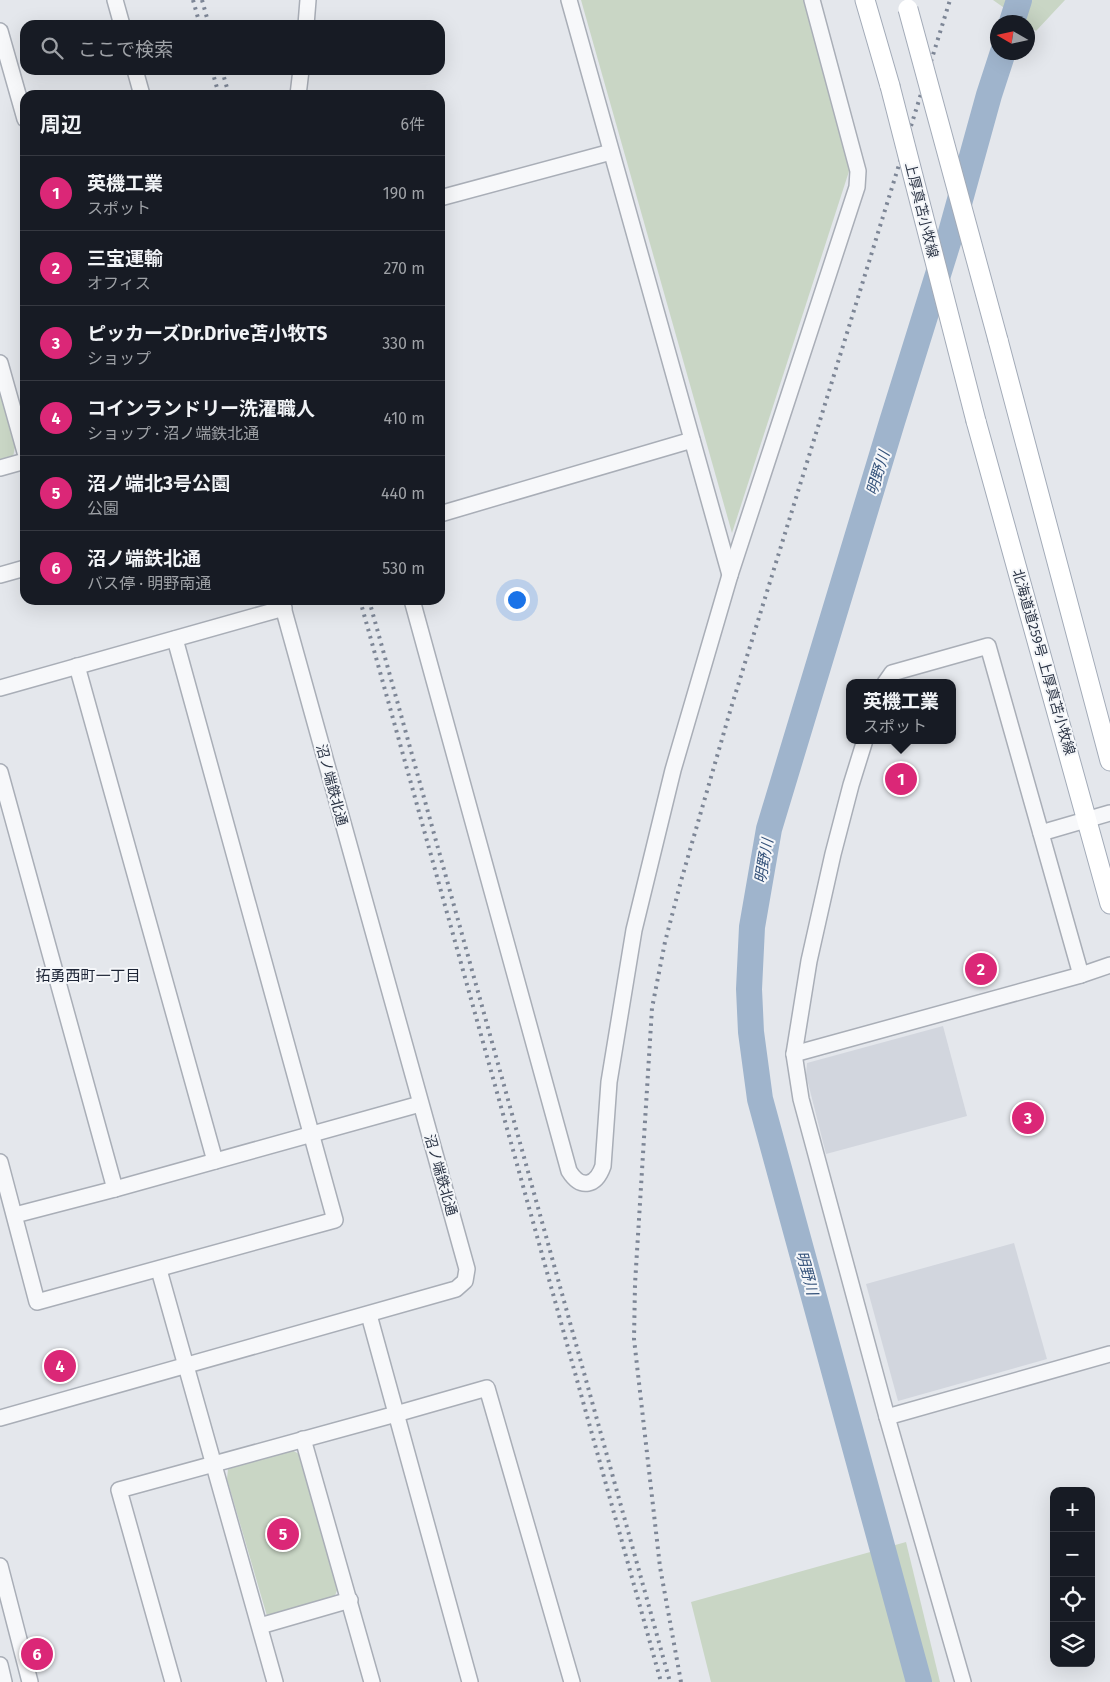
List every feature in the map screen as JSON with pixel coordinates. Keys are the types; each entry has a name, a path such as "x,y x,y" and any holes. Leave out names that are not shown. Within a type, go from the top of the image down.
{"main road":[{"name":"上厚真苫小牧線","path":"865,0 890,86 976,420"},
{"path":"906,4 1110,761"},
{"name":"北海道道259号 上厚真苫小牧線","path":"976,420 1110,904"}],"street":[{"path":"116,0 121,20"},
{"path":"306,20 308,0"},
{"path":"569,0 730,576"},
{"path":"413,605 569,1171 574,1179 588,1184 600,1174 603,1166 609,1082 634,930 673,770 730,576 857,187 858,171 812,0"},
{"path":"0,30 3,50 20,103"},
{"path":"136,75 141,90"},
{"path":"299,90 300,75"},
{"path":"445,197 611,152"},
{"path":"0,363 20,434"},
{"path":"445,513 692,440"},
{"path":"0,468 20,462"},
{"path":"0,575 20,569"},
{"path":"0,688 175,639 280,605"},
{"name":"沼ノ端鉄北通","path":"0,1418 368,1315 456,1289 465,1281 467,1268 283,605"},
{"path":"0,1162 37,1302 159,1270 335,1220 175,639"},
{"path":"888,679 892,673 988,646 1081,975"},
{"path":"77,666 215,1161"},
{"path":"864,744 832,854 809,961 794,1054 801,1099 887,1417 963,1682"},
{"path":"0,772 115,1189"},
{"path":"1042,833 1110,813"},
{"path":"794,1054 1081,975 1110,965"},
{"path":"15,1216 420,1104"},
{"path":"159,1270 275,1682"},
{"path":"368,1315 470,1682"},
{"path":"887,1417 1110,1354"},
{"path":"174,1682 119,1490 488,1388 572,1682"},
{"path":"303,1439 372,1682"},
{"path":"0,1566 30,1682"},
{"path":"260,1626 350,1600"},
{"path":"0,1664 4,1682"}],"shaded area":[{"path":"943,1026 967,1116 826,1154 806,1075 807,1063"},
{"path":"1014,1243 1047,1359 898,1401 866,1284"}],"green space":[{"path":"581,0 807,0 852,162 732,533"},
{"path":"993,0 1065,0 1036,31 1035,15 1014,15"},
{"path":"0,393 15,447 13,457 0,461"},
{"path":"290,1449 299,1454 338,1588 334,1598 267,1616 227,1479 228,1469"},
{"path":"906,1542 940,1682 711,1682 691,1602"}],"waterway":[{"name":"明野川","path":"1014,15 1019,0"},
{"name":"明野川","path":"919,1682 760,1099 751,1032 749,989 752,927 769,829 950,236 1000,60"}],"railway":[{"path":"193,0 199,20"},
{"path":"202,0 208,20"},
{"path":"681,1682 660,1567 634,1339 635,1284 652,1008 665,942 681,881 731,708 950,0"},
{"path":"213,75 218,90"},
{"path":"223,75 228,90"},
{"path":"361,605 661,1682"},
{"path":"370,605 670,1682"}],"place":[{"name":"英機工業","path":"901,779"},
{"name":"三宝運輸","path":"981,969"},
{"name":"ピッカーズDr.Drive苫小牧TS","path":"1028,1118"},
{"name":"コインランドリー洗濯職人","path":"60,1366"},
{"name":"沼ノ端北3号公園","path":"283,1534"},
{"name":"沼ノ端鉄北通","path":"37,1654"}],"district":[{"name":"拓勇西町一丁目","path":"88,976"}]}
